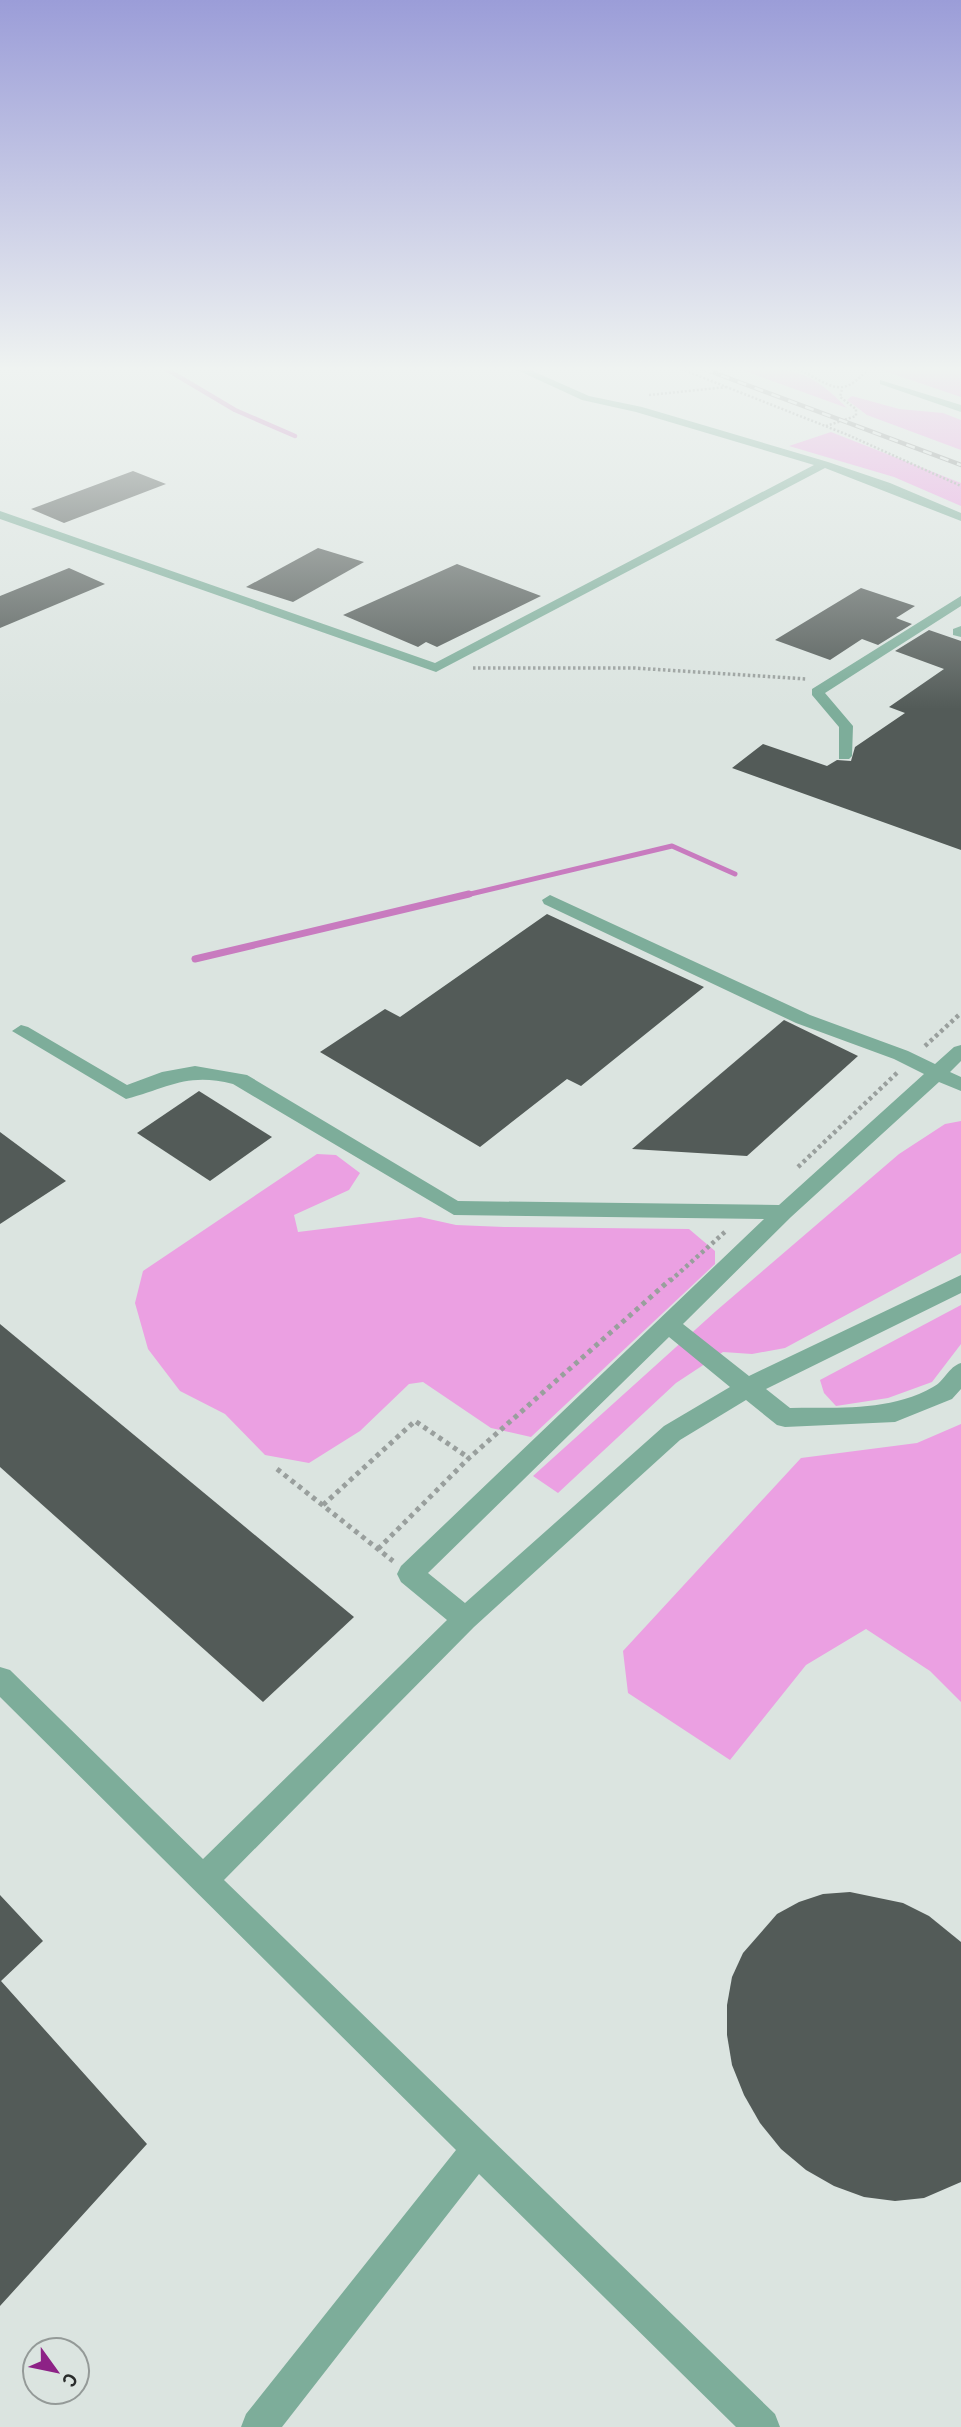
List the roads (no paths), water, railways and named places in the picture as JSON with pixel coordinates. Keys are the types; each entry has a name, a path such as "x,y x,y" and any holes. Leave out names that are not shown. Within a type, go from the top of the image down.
{"street":[{"path":"0,515 436,668 789,482"},
{"path":"878,482 961,517"},
{"path":"844,756 846,726 817,692 961,600"},
{"path":"550,900 803,1019 911,1060 961,1085"},
{"path":"21,1031 126,1093 173,1073 218,1072 240,1079 454,1208 682,1213 752,1210 785,1212"},
{"path":"465,1619 410,1574 785,1212 961,1051"},
{"path":"204,1880 465,1619 672,1433 747,1388 961,1283"},
{"path":"668,1324 785,1418 887,1415 944,1393 961,1373"},
{"path":"0,1679 762,2427"},
{"path":"259,2427 478,2149"}],"waterway":[{"path":"462,896 672,846 735,874"},
{"path":"195,959 469,894"}]}
